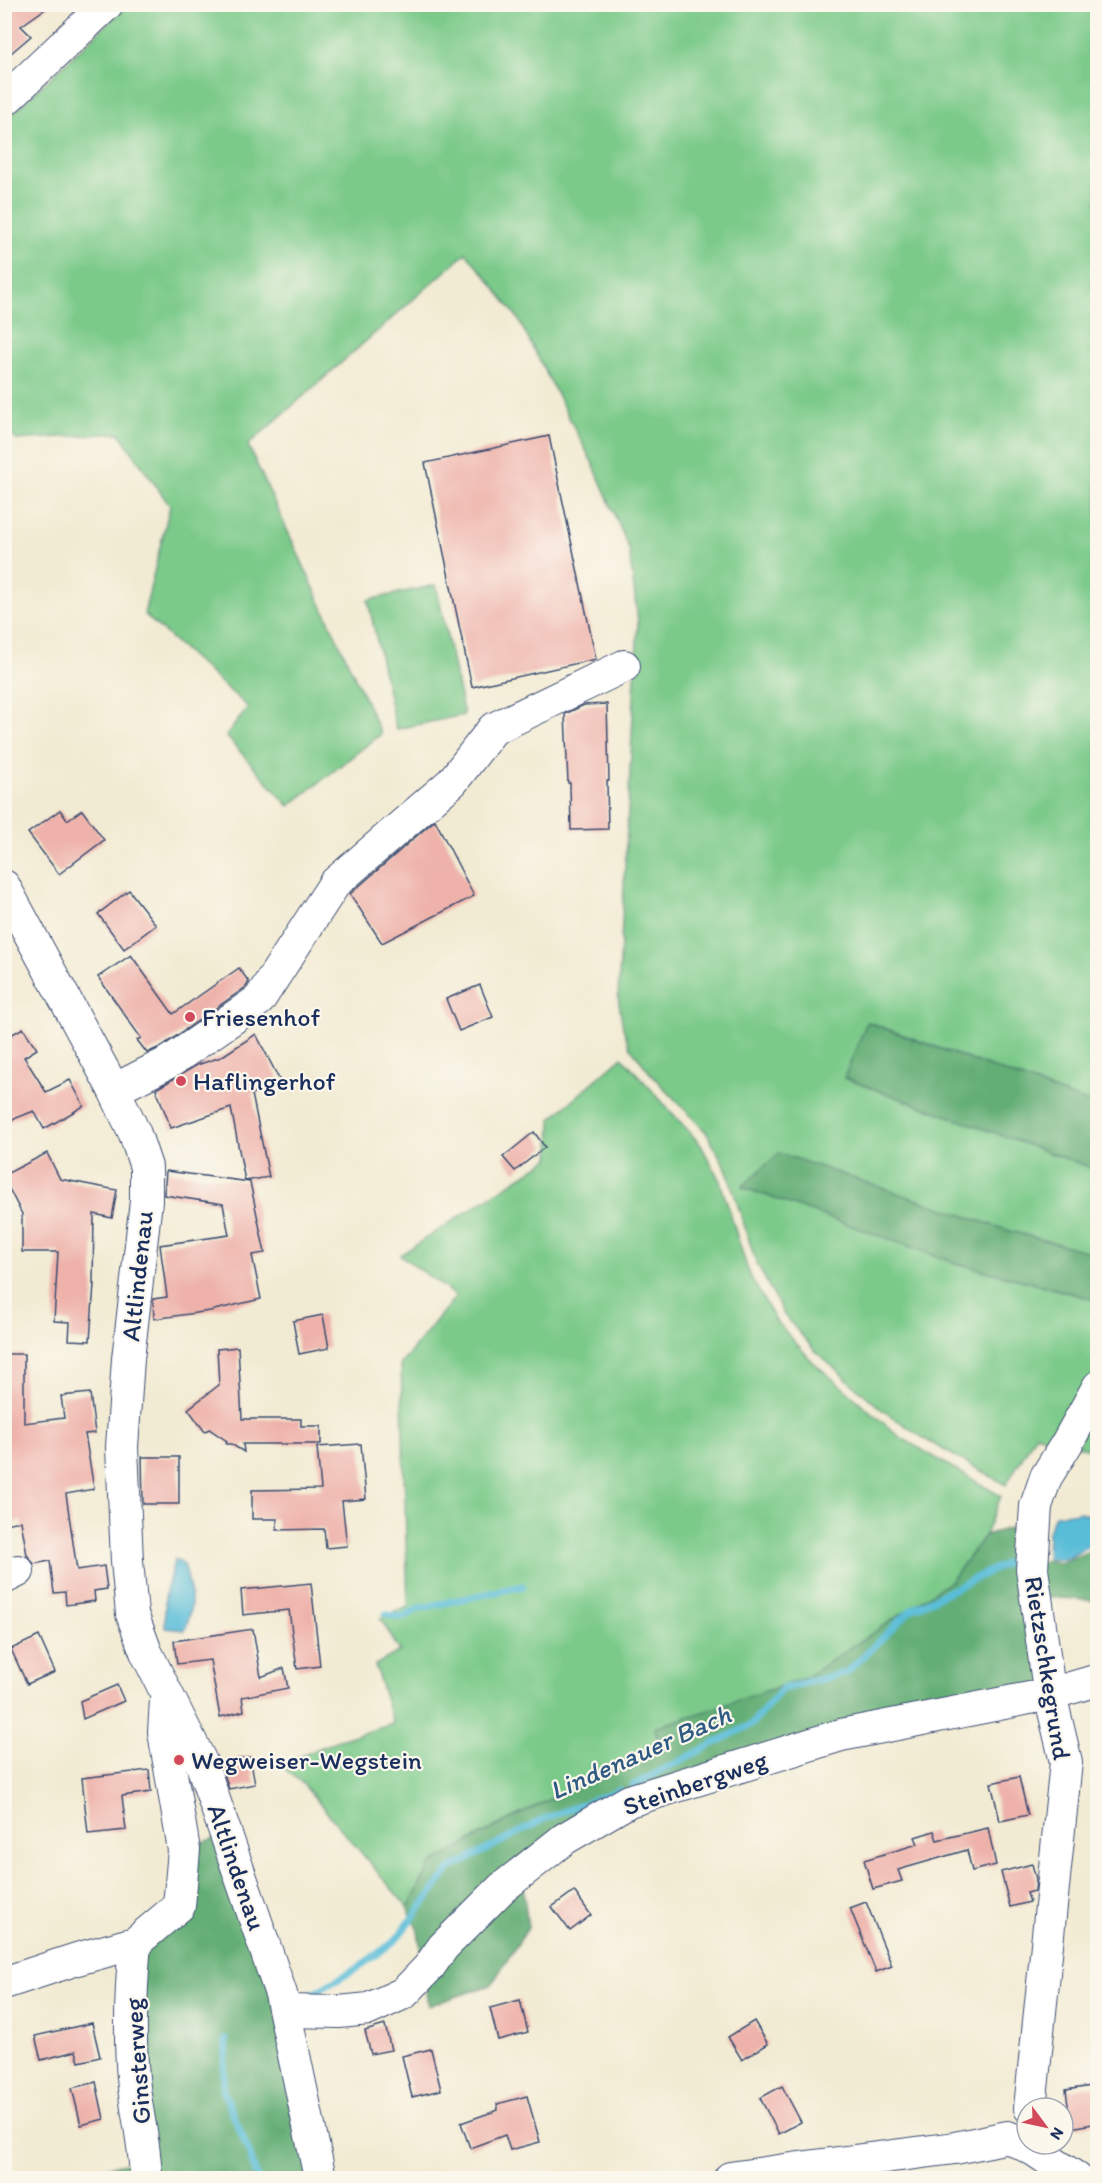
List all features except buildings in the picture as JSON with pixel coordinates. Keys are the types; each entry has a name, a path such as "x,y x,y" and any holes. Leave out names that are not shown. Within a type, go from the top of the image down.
{"street":[{"path":"4,101 107,4"},
{"path":"114,1090 171,1061 259,1000 335,883 452,782 493,729 624,666"},
{"name":"Altlindenau","path":"4,886 114,1090 135,1134 146,1167 146,1201 128,1359 122,1447 127,1561 132,1614 146,1652 201,1762 286,2012 320,2178"},
{"name":"Rietzschkegrund","path":"1031,2096 1066,1762 1050,1694 1032,1569 1036,1506 1046,1477 1098,1387"},
{"name":"Steinbergweg","path":"286,2012 339,2012 369,2009 404,1993 429,1967 443,1947 502,1888 564,1839 629,1801 841,1735 1050,1694 1098,1680"},
{"name":"Altlindenau","path":"135,1943 179,1906 184,1850 164,1732 166,1692"},
{"path":"4,1983 135,1943"},
{"name":"Ginsterweg","path":"135,1943 130,2003 133,2079 147,2178"},
{"path":"730,2178 955,2148 1008,2137 1034,2157 1076,2178"}],"green space":[{"path":"127,5 1097,5 1097,1106 868,1022 844,1078 1097,1170 1097,1254 1010,1231 742,1187 956,1263 1096,1300 1097,1298 1097,1372 1060,1442 1036,1434 1006,1485 928,1441 881,1409 816,1352 784,1315 756,1262 726,1168 706,1132 650,1073 630,1047 623,1028 618,997 638,622 629,549 594,466 517,317 466,253 248,445 381,734 289,806 226,736 248,707 144,614 170,506 119,433 16,440 5,424 5,121"},
{"path":"436,585 464,715 396,729 368,600"},
{"path":"867,1022 1097,1106 1097,1170 844,1078"},
{"path":"622,1057 701,1145 720,1181 749,1274 776,1321 813,1362 900,1437 1001,1496 985,1535 951,1581 805,1678 655,1728 660,1746 504,1822 431,1864 408,1908 303,1784 281,1765 336,1741 393,1724 375,1665 400,1651 380,1618 408,1607 401,1364 456,1296 400,1255 550,1158 551,1119"},
{"path":"779,1153 1010,1231 1097,1254 1097,1300 956,1263 742,1187"},
{"path":"1097,1405 1097,1452 1077,1446"},
{"path":"1010,1528 1029,1569 1046,1560 1060,1563 1097,1548 1097,1601 1034,1596 1047,1692 627,1798 521,1869 528,1928 491,1985 428,2006 418,1931 408,1908 431,1864 504,1822 659,1746 655,1728 805,1678 951,1581 985,1535"},
{"path":"219,1837 273,1998 311,2178 63,2178 145,2158 135,1943 188,1909 196,1844"}],"water":[{"path":"1080,1512 1097,1519 1097,1541 1068,1558 1047,1558 1048,1532 1055,1515"},
{"path":"175,1559 184,1565 190,1590 191,1605 185,1630 165,1628 165,1595"}],"waterway":[{"name":"Lindenauer Bach","path":"633,1785 752,1724 782,1689 847,1672 911,1610 1008,1562"},
{"path":"386,1614 403,1617 417,1609 523,1586"},
{"name":"Lindenauer Bach","path":"302,2000 356,1969 395,1941 450,1869 544,1819 619,1790"},
{"name":"Lindenauer Bach","path":"226,2039 223,2090 257,2178"}],"place":[{"name":"Friesenhof","path":"190,1017"},
{"name":"Haflingerhof","path":"181,1081"},
{"name":"Wegweiser-Wegstein","path":"179,1760"}]}
